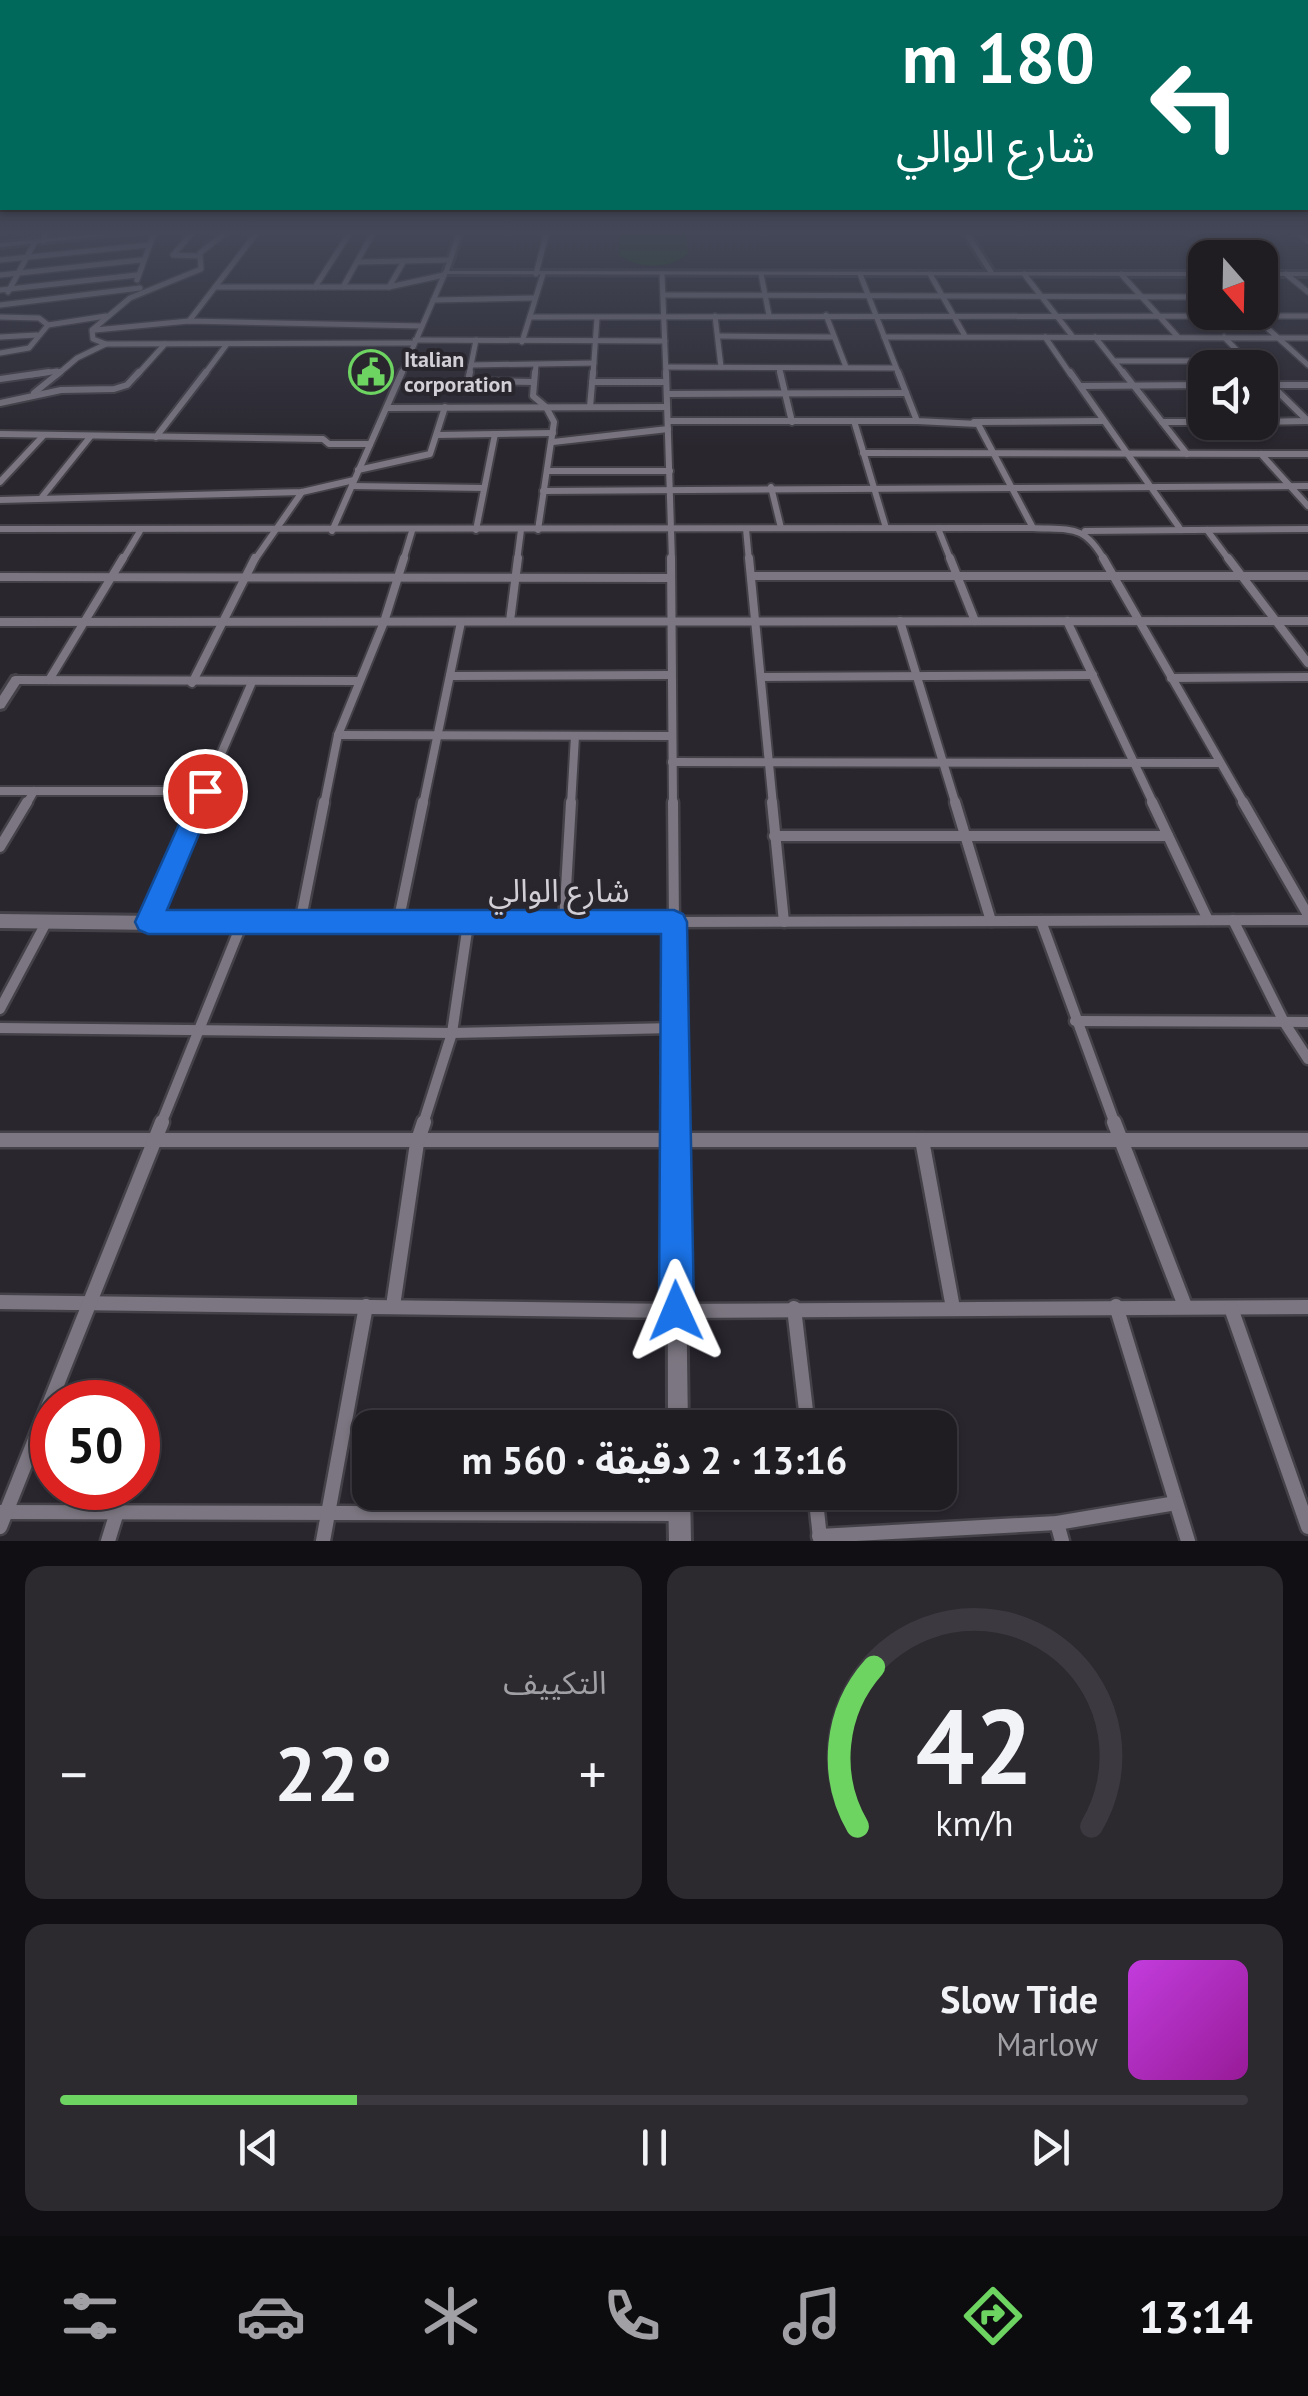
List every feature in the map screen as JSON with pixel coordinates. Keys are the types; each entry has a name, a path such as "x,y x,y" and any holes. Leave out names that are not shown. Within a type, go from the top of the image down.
{"street":[{"path":"0,309 41,303"},
{"path":"92,330 128,303"},
{"path":"189,322 203,303"},
{"path":"332,531 432,303"},
{"path":"522,342 534,303"},
{"path":"662,303 671,488 678,1410"},
{"path":"766,303 770,315"},
{"path":"871,303 917,421"},
{"path":"946,303 964,336"},
{"path":"1048,303 1072,337"},
{"path":"1146,303 1178,337"},
{"path":"0,309 39,318 48,324"},
{"path":"826,315 846,367"},
{"path":"530,317 1188,315"},
{"path":"1278,315 1308,316"},
{"path":"0,352 29,348 48,324 108,316"},
{"path":"715,316 721,368"},
{"path":"590,407 597,318"},
{"path":"92,330 189,322 422,326"},
{"path":"92,330 93,339 106,344 664,341"},
{"path":"1269,330 1307,364"},
{"path":"0,338 37,335"},
{"path":"718,336 833,337"},
{"path":"884,336 1308,338"},
{"path":"1045,337 1181,530"},
{"path":"1096,337 1186,454"},
{"path":"1224,338 1236,350"},
{"path":"476,340 468,382 533,382"},
{"path":"30,396 59,371 106,344"},
{"path":"0,403 127,385 165,344"},
{"path":"156,436 228,344"},
{"path":"1114,361 1188,361"},
{"path":"536,364 533,396 546,407 554,422 538,530"},
{"path":"471,365 594,364"},
{"path":"666,367 896,368"},
{"path":"779,368 792,422"},
{"path":"0,379 59,371"},
{"path":"592,382 666,382"},
{"path":"1081,386 1188,385"},
{"path":"1278,385 1308,385"},
{"path":"667,394 906,392"},
{"path":"1278,392 1308,422 1278,422"},
{"path":"358,470 430,454 444,407"},
{"path":"388,408 668,407"},
{"path":"437,435 553,438 668,425 792,422 1102,421"},
{"path":"854,422 886,528"},
{"path":"974,422 1033,528"},
{"path":"1162,422 1188,422"},
{"path":"0,434 323,438 329,444 370,444"},
{"path":"476,530 495,434"},
{"path":"0,482 43,436"},
{"path":"42,497 90,437"},
{"path":"863,453 1308,454"},
{"path":"1261,454 1308,506"},
{"path":"548,470 670,471"},
{"path":"0,500 302,492 353,483 484,488"},
{"path":"543,491 1308,486"},
{"path":"771,487 781,528"},
{"path":"192,683 242,577 269,531 302,492"},
{"path":"938,528 974,620"},
{"path":"0,529 1308,529"},
{"path":"746,529 784,922"},
{"path":"300,924 338,735 384,622 412,530"},
{"path":"510,622 521,530"},
{"path":"1207,530 1308,663"},
{"path":"48,680 140,531"},
{"path":"674,922 1308,917 1091,537 1082,531"},
{"path":"752,576 1308,576"},
{"path":"0,577 670,578"},
{"path":"0,622 1308,620"},
{"path":"900,621 991,921"},
{"path":"1067,621 1208,920"},
{"path":"398,924 462,622"},
{"path":"450,676 671,675"},
{"path":"760,677 1093,675"},
{"path":"1171,678 1308,677"},
{"path":"0,680 359,681"},
{"path":"0,705 16,680"},
{"path":"148,922 252,682"},
{"path":"338,735 671,736"},
{"path":"564,923 576,736"},
{"path":"672,762 1220,763"},
{"path":"0,791 205,791"},
{"path":"0,847 34,791"},
{"path":"774,836 1168,836"},
{"name":"شارع الوالي","path":"0,920 300,924 674,922"},
{"path":"1233,920 1284,1022 1308,1059"},
{"path":"0,1009 47,921"},
{"path":"1041,921 1074,1021 1186,1306"},
{"path":"242,923 2,1517 117,1512 406,1510"},
{"path":"393,1306 418,1143 452,1034 468,924"},
{"path":"1074,1021 1308,1022"},
{"path":"0,1028 452,1034 673,1028"},
{"path":"0,1140 1308,1140"},
{"path":"922,1140 953,1308"},
{"path":"0,1302 676,1311 1308,1306"},
{"path":"323,1541 366,1306"},
{"path":"1116,1306 1188,1541"},
{"path":"794,1308 806,1410"},
{"path":"1231,1308 1308,1527"},
{"path":"817,1510 820,1538 1057,1523 1176,1504"},
{"path":"680,1510 680,1541"},
{"path":"108,1541 117,1512"},
{"path":"1057,1523 1062,1541"}],"place":[{"name":"Italian corporation","path":"371,372"}],"route":[{"path":"205,791 148,922 674,922 676,1311"}]}
